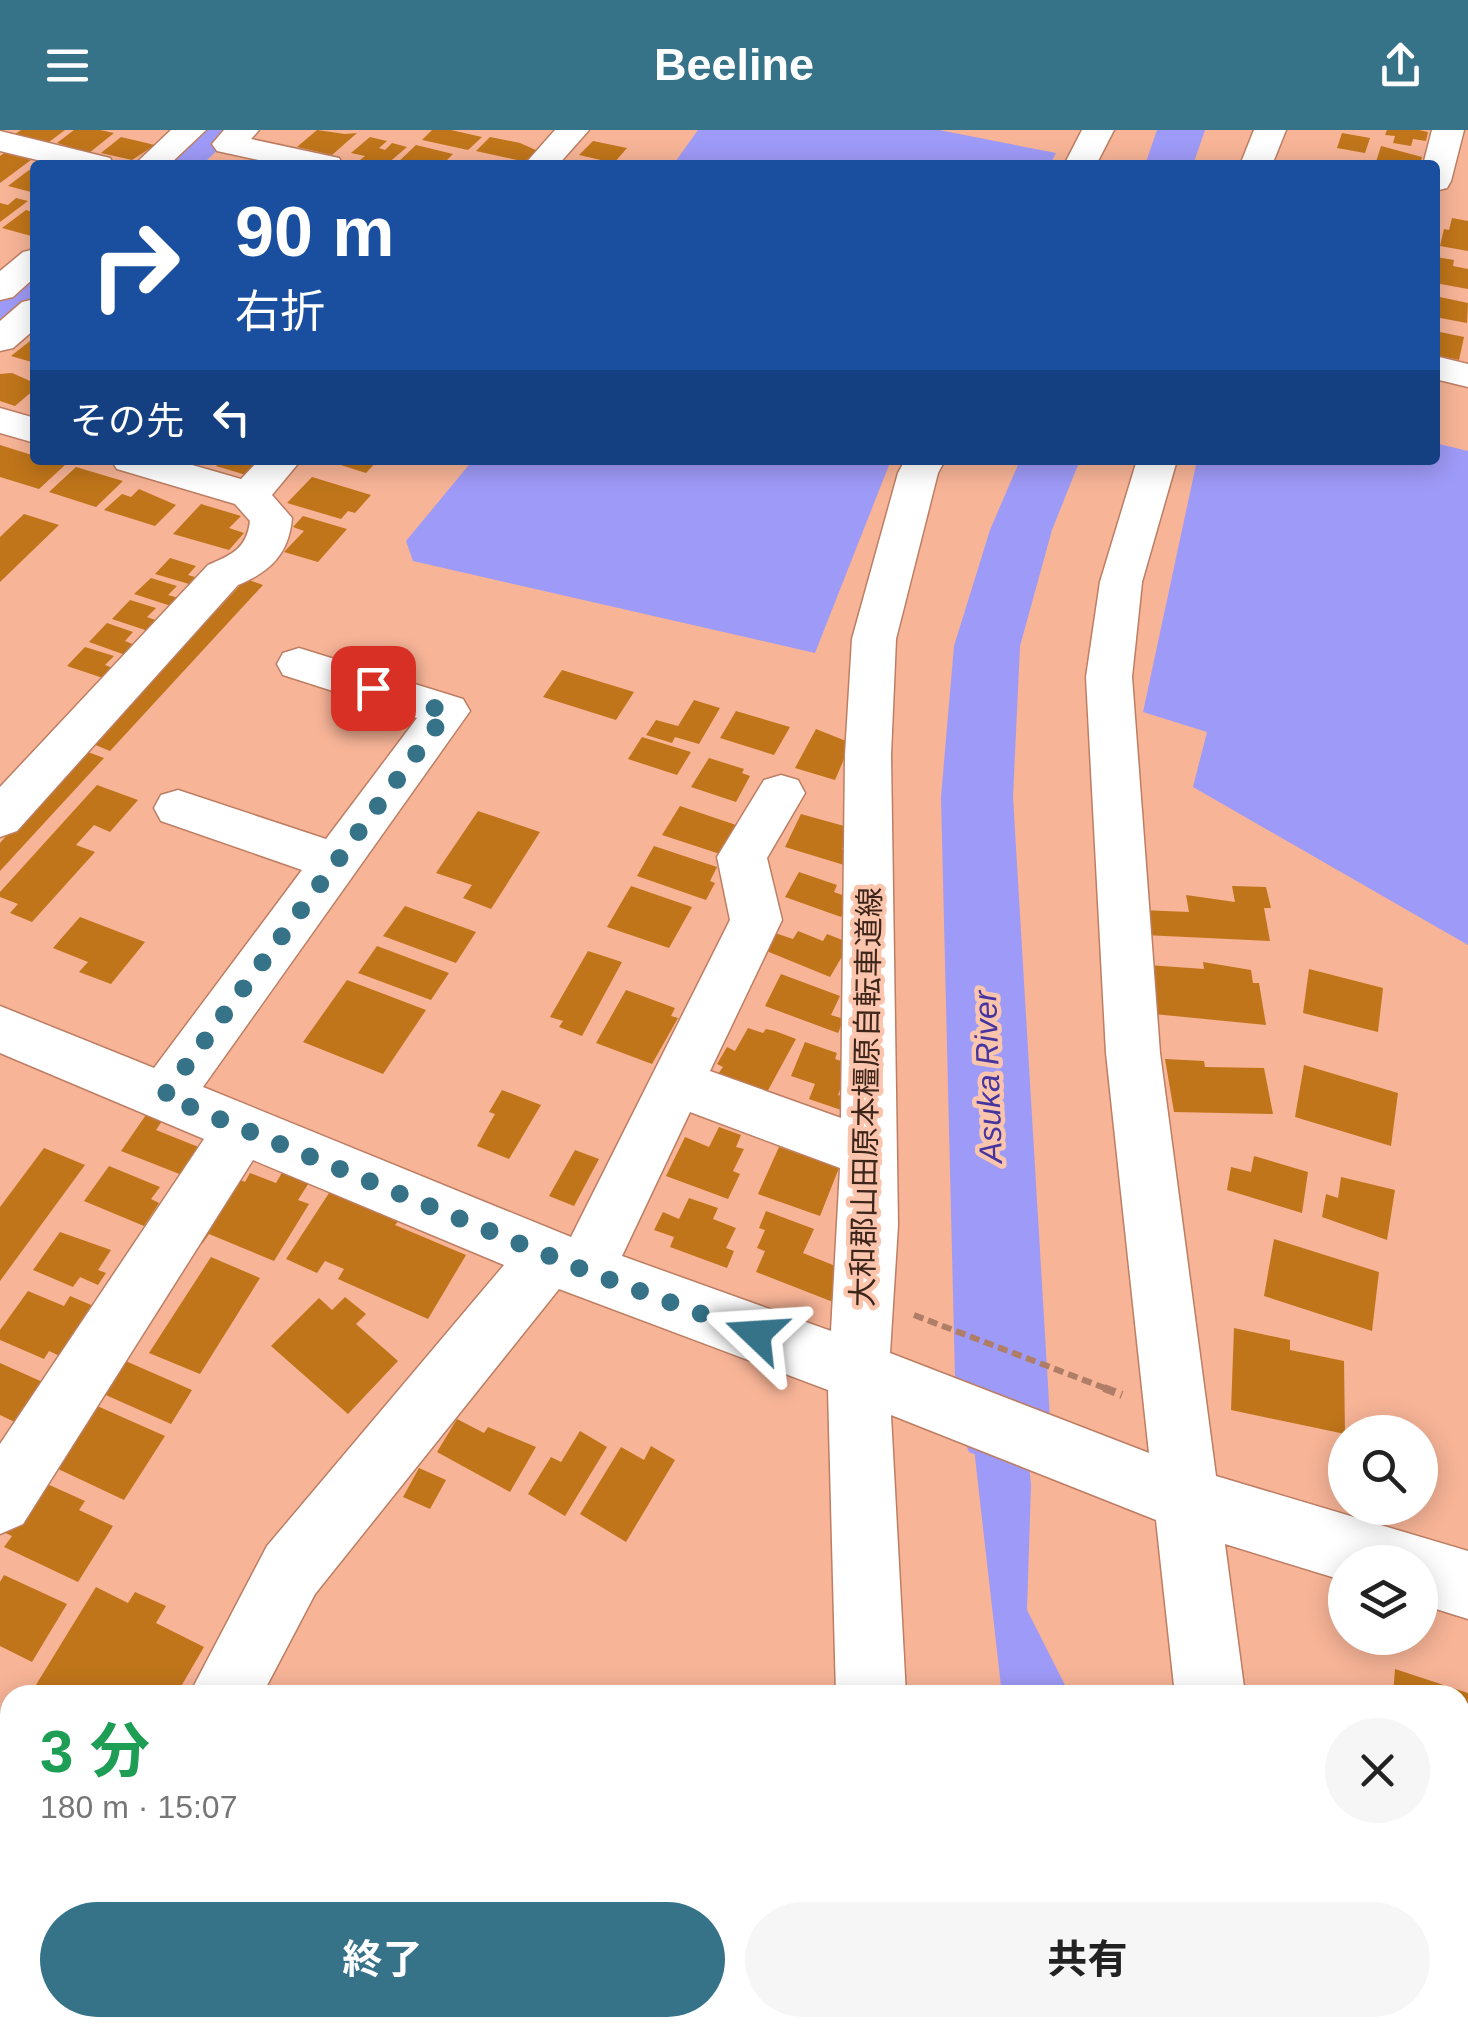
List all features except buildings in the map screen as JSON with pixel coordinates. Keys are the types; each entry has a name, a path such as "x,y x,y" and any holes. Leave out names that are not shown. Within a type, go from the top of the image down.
{"street":[{"path":"530,130 570,134"},
{"path":"1083,160 1098,130"},
{"path":"1258,160 1270,130"},
{"path":"1440,161 1448,130"},
{"path":"545,160 570,134"},
{"path":"162,160 208,140 303,160"},
{"path":"0,141 78,160"},
{"path":"0,240 30,248"},
{"path":"0,289 30,263"},
{"path":"0,340 30,314"},
{"path":"1440,368 1468,376"},
{"path":"0,420 30,429"},
{"path":"0,818 222,575 255,562 270,536 270,518 249,495 148,465"},
{"path":"249,495 276,465"},
{"name":"大和郡山田原本橿原自転車道線","path":"871,1685 878,1380 869,1226 868,755 874,639 922,465"},
{"path":"1156,465 1121,582 1109,677 1133,1053 1172,1495 1208,1685"},
{"path":"164,1096 447,712 298,664"},
{"path":"229,1685 291,1570 567,1264 676,1083 756,920 742,857 781,793"},
{"path":"178,808 337,862"},
{"path":"0,1029 567,1264 1172,1495 1338,1545"},
{"path":"676,1083 846,1145"},
{"path":"0,1501 242,1128"},
{"path":"1438,1576 1468,1585"}],"path":[{"path":"896,1308 1134,1399"}],"shaded area":[{"path":"698,130 939,130 1056,153 1052,160 677,160"},
{"path":"1440,444 1468,451 1468,945 1193,787 1207,732 1143,712 1196,465 1440,465"},
{"path":"469,465 889,465 815,653 413,561 406,541"},
{"path":"1022,1286 1017,1335 1031,1485 1027,1610 1065,1685 1001,1685 975,1457 976,1324"}],"waterway":[{"path":"178,160 214,130"},
{"name":"Asuka River","path":"1171,160 1181,130"},
{"path":"0,310 30,284"},
{"name":"Asuka River","path":"1003,1419 977,797 987,646 1021,530 1048,465"}],"route":[{"path":"373,688 447,712 164,1096 586,1271 756,1334"}]}
